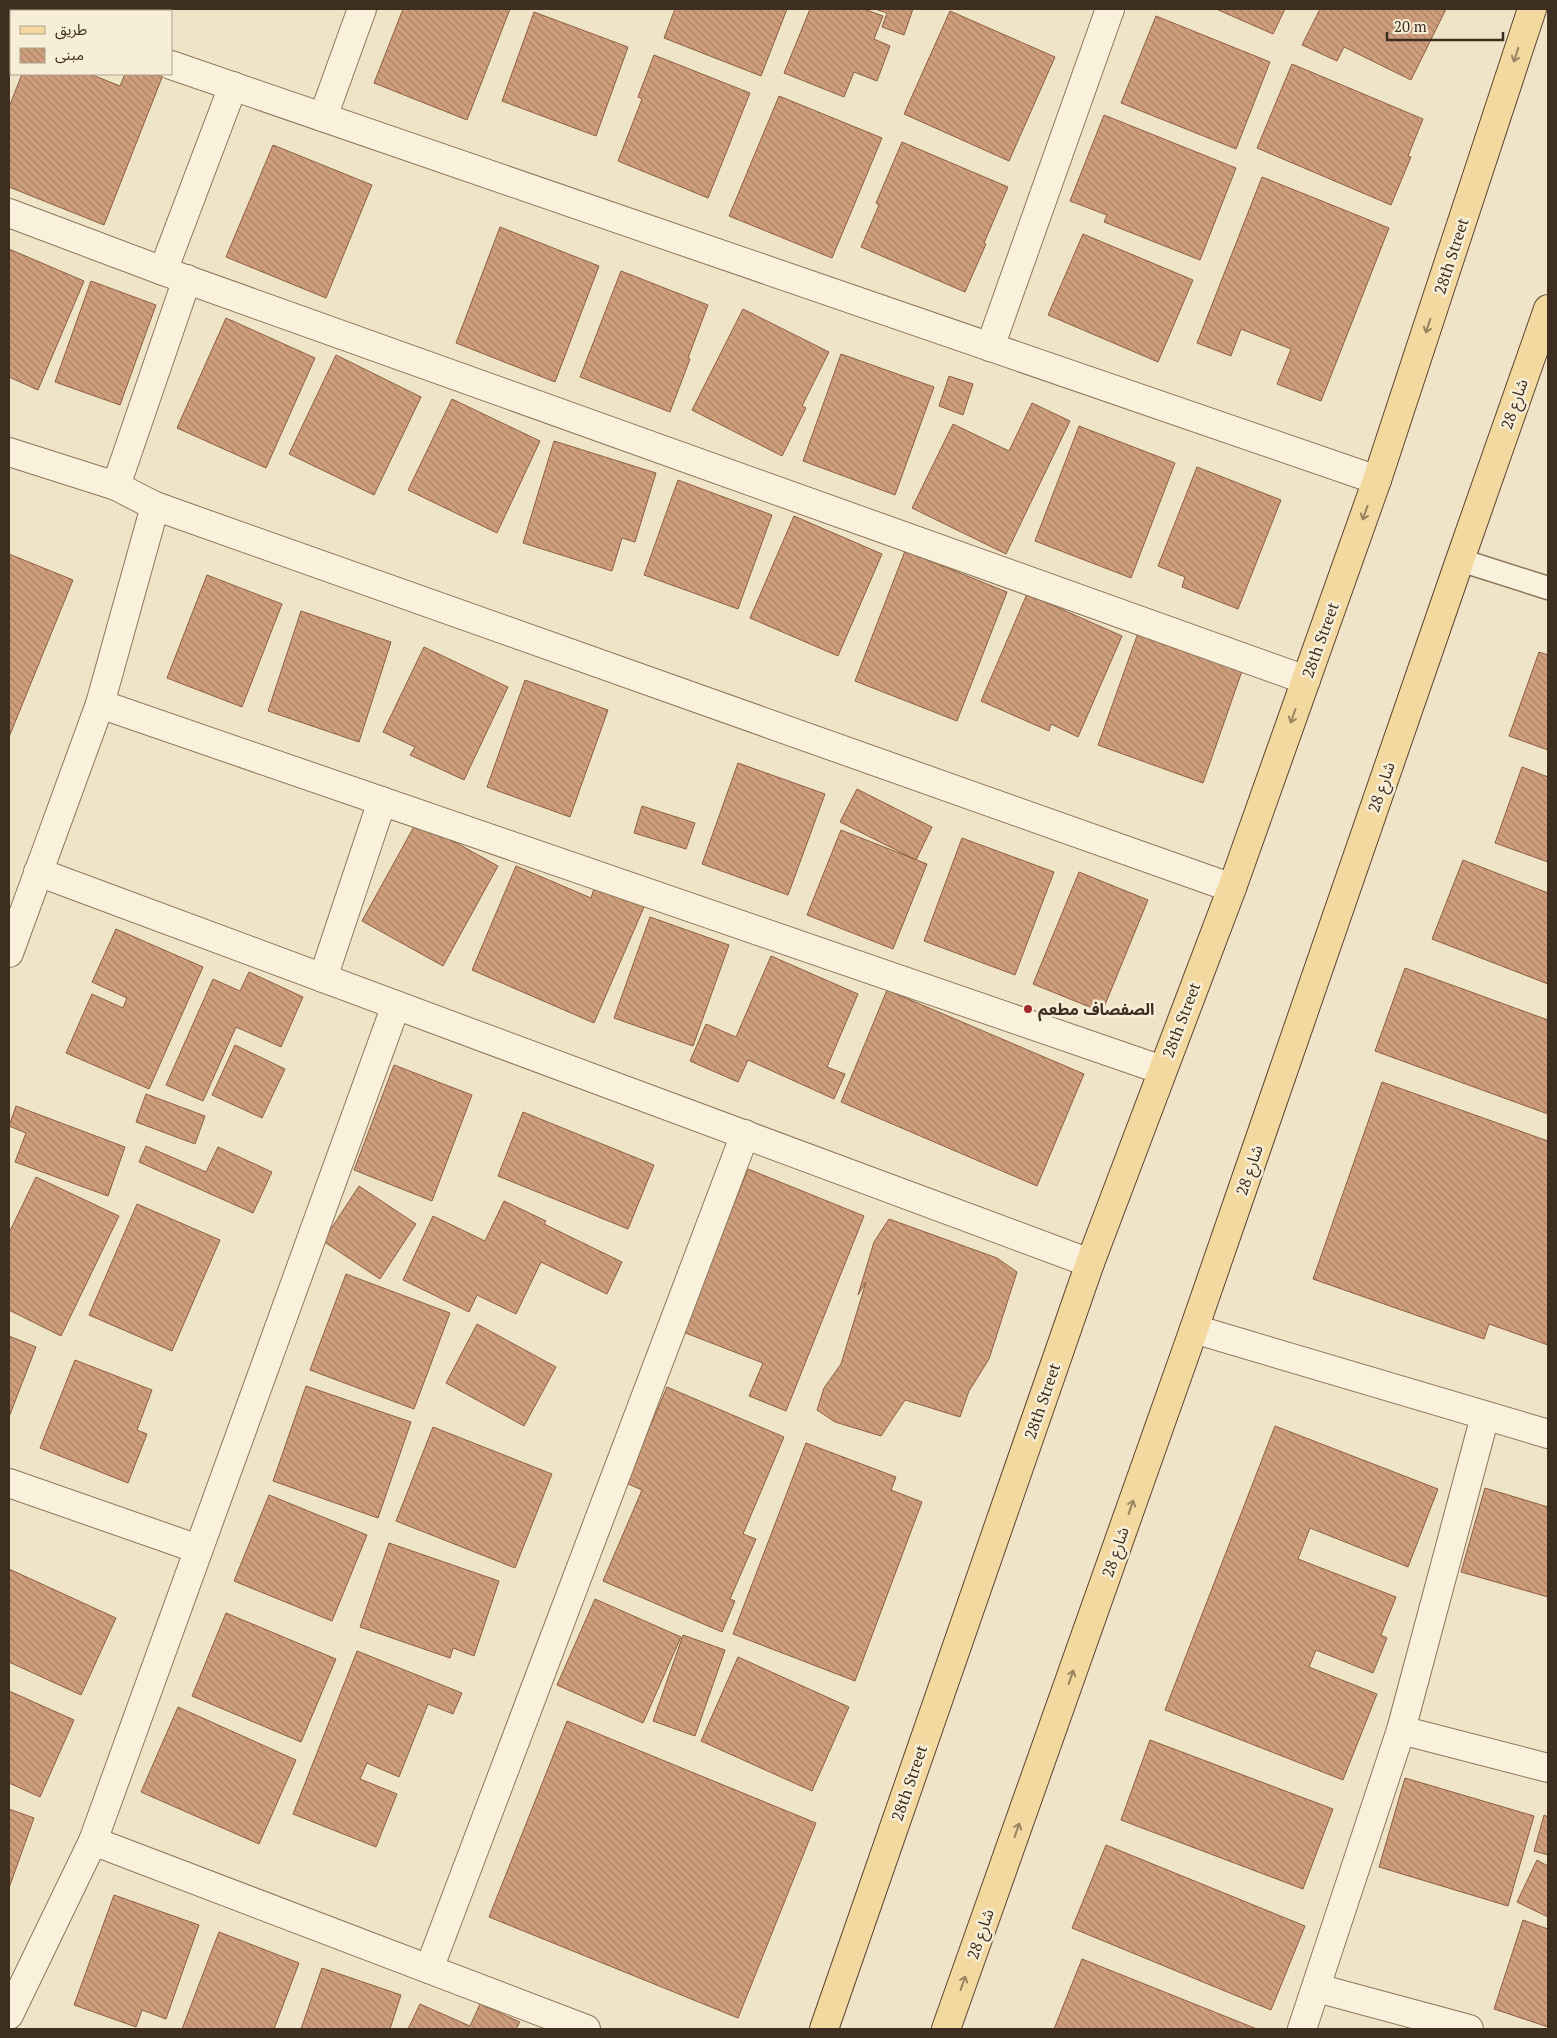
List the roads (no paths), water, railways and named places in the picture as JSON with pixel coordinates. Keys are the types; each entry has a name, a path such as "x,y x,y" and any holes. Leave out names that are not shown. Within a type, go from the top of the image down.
{"main road":[{"name":"28th Street","path":"824,2029 1090,1263 1232,888 1377,480 1532,9"},
{"name":"شارع 28","path":"946,2029 1194,1329 1548,309"}],"street":[{"path":"323,117 362,9"},
{"path":"990,347 1106,10"},
{"path":"172,65 1377,480"},
{"path":"116,486 175,275 232,86"},
{"path":"9,213 175,275 1306,680"},
{"path":"9,452 116,486 155,506 1232,888"},
{"path":"9,952 100,704 155,506"},
{"path":"100,704 1162,1070"},
{"path":"323,978 382,801"},
{"path":"38,872 1090,1263"},
{"path":"9,2015 93,1841 396,1005"},
{"path":"429,1969 745,1134"},
{"path":"1194,1329 1548,1434"},
{"path":"1302,2029 1401,1730 1485,1416"},
{"path":"9,1483 198,1549"},
{"path":"1401,1730 1548,1768"},
{"path":"93,1841 586,2029"},
{"path":"1317,1988 1469,2029"}],"lane":[{"path":"1460,560 1548,588"}],"place":[{"name":"الصفصاف مطعم","path":"1028,1009"}]}
